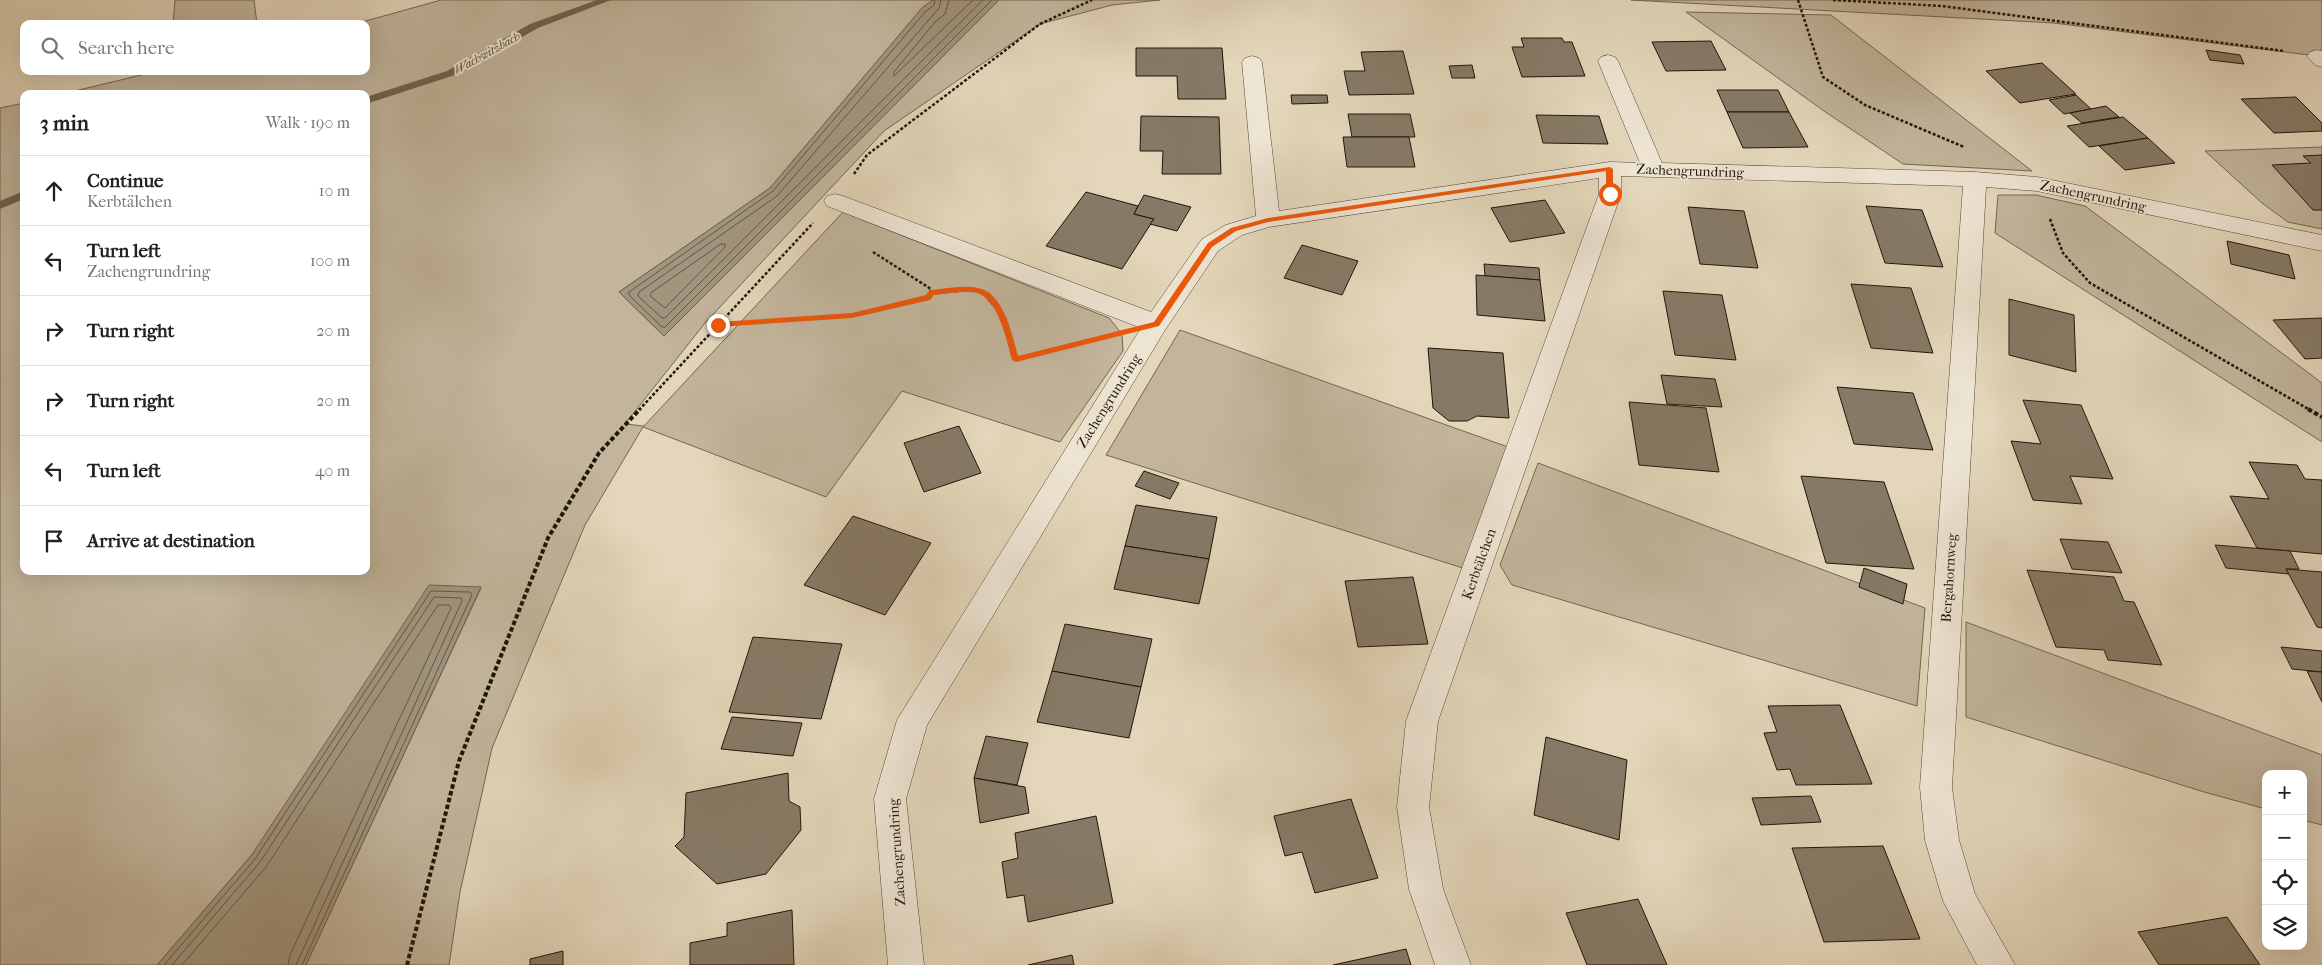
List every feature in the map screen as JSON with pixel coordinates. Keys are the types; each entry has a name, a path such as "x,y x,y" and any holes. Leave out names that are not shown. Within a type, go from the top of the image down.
{"street":[{"path":"1608,61 1654,170"},
{"path":"1252,62 1268,220"},
{"name":"Zachengrundring","path":"906,965 890,799 913,720 1156,324 1210,245 1234,230 1268,220 1610,169 1987,180 2037,184 2322,243"},
{"name":"Kerbtälchen","path":"1453,965 1426,889 1413,807 1422,721 1610,194 1610,169"},
{"name":"Bergahornweg","path":"1987,180 1936,787 1942,840 1960,902 1997,965"},
{"path":"834,201 1156,324"}],"path":[{"path":"867,155 1040,24 1092,0"},
{"path":"1798,0 1823,77 1865,105 1962,144 1987,180"},
{"path":"1833,0 1942,6 2319,58"},
{"path":"2037,184 2063,253 2090,283 2322,417"},
{"path":"407,965 459,762 548,538 598,452 718,325 774,262"},
{"path":"718,325 852,315 930,297 931,289 911,276"},
{"path":"930,293 977,291"},
{"path":"982,292 1006,320 1016,360 1156,324"}],"shaded area":[{"path":"175,0 254,0 256,20 173,20"},
{"path":"441,0 933,0 922,8 770,188 619,292 664,336 999,0 1160,0 1112,5 1040,24 884,131 705,323 625,424 644,426 843,212 1109,318 1122,334 1123,351 1060,442 902,391 826,497 643,427 585,525 492,748 460,892 449,965 306,965 481,588 157,965 0,965 0,108 20,104 20,575 370,575 370,90 79,90 141,75 370,75 369,20"},
{"path":"1631,0 2322,0 2322,48 2317,56 2054,23"},
{"path":"1686,12 1831,15 2032,171 1903,164 1824,111"},
{"path":"2322,147 2322,229 2288,222 2262,203 2205,151"},
{"path":"1998,195 2036,195 2085,206 2322,383 2322,442 1995,233"},
{"path":"1180,330 1508,447 1466,569 1106,455"},
{"path":"1538,463 1925,608 1917,706 1512,585 1500,565"},
{"path":"1966,622 2322,755 2322,825 2307,821 2307,770 2262,770 2262,808 2204,792 1966,717"}],"water":[{"path":"933,0 999,0 664,336 619,292 770,188 922,8"},
{"path":"429,585 481,587 306,965 157,965 251,856"}],"building":[{"path":"1521,38 1562,38 1564,42 1572,42 1585,76 1522,77 1512,47 1524,47"},
{"path":"1711,41 1726,70 1666,71 1652,42"},
{"path":"1136,48 1222,48 1226,99 1178,99 1177,76 1136,76"},
{"path":"2206,50 2240,55 2244,64 2210,60"},
{"path":"1403,51 1414,94 1349,95 1344,71 1365,71 1361,52"},
{"path":"2042,63 2076,94 2020,103 1986,71"},
{"path":"1472,65 1475,78 1452,78 1449,66"},
{"path":"1717,90 1778,90 1789,112 1727,112"},
{"path":"1291,95 1327,95 1328,103 1292,104"},
{"path":"2076,95 2091,109 2064,114 2049,100"},
{"path":"2296,97 2322,123 2322,131 2274,133 2241,99"},
{"path":"2106,106 2119,117 2082,123 2070,113"},
{"path":"1727,112 1789,112 1808,147 1743,148"},
{"path":"1348,114 1410,114 1415,137 1352,137"},
{"path":"1536,115 1599,116 1608,144 1543,143"},
{"path":"1141,116 1219,117 1221,174 1162,174 1163,151 1140,151"},
{"path":"2123,117 2148,138 2089,147 2067,126"},
{"path":"1343,137 1409,137 1415,167 1347,167"},
{"path":"2148,138 2175,163 2125,170 2099,146"},
{"path":"2322,155 2322,210 2313,210 2272,165 2311,163 2303,156"},
{"path":"1086,192 1138,206 1134,214 1154,219 1122,269 1046,246"},
{"path":"1144,195 1191,207 1177,231 1150,224 1154,219 1134,214"},
{"path":"1545,200 1565,233 1510,242 1491,208"},
{"path":"1866,206 1922,210 1943,267 1885,263"},
{"path":"1688,207 1744,211 1758,268 1700,264"},
{"path":"2227,241 2289,255 2295,279 2231,264"},
{"path":"1302,245 1358,261 1342,295 1284,278"},
{"path":"1484,264 1539,268 1540,280 1485,276"},
{"path":"1476,275 1540,280 1545,321 1477,315"},
{"path":"1851,284 1911,288 1933,353 1871,348"},
{"path":"1663,291 1722,295 1736,360 1675,355"},
{"path":"2009,299 2074,315 2076,372 2009,355"},
{"path":"2322,318 2322,358 2305,359 2273,320"},
{"path":"1428,348 1503,353 1509,418 1477,416 1467,421 1449,421 1433,408"},
{"path":"1661,375 1715,379 1722,407 1667,404"},
{"path":"1837,387 1913,393 1933,450 1854,444"},
{"path":"2023,400 2081,405 2113,479 2070,476 2082,504 2033,500 2011,441 2041,444"},
{"path":"1629,402 1706,408 1719,472 1639,465"},
{"path":"959,426 981,473 924,492 904,443"},
{"path":"2249,462 2297,465 2305,479 2322,480 2322,554 2257,548 2230,496 2269,499"},
{"path":"1144,471 1179,483 1170,499 1135,486"},
{"path":"1801,476 1884,482 1914,569 1826,563"},
{"path":"1136,505 1217,517 1209,559 1125,546"},
{"path":"853,516 931,543 885,615 804,585"},
{"path":"2060,539 2108,542 2122,573 2072,569"},
{"path":"2215,545 2290,551 2299,569 2286,569 2289,574 2226,568"},
{"path":"1125,546 1209,559 1199,604 1114,589"},
{"path":"1864,568 1907,584 1903,604 1859,587"},
{"path":"2286,569 2322,572 2322,628 2317,627"},
{"path":"2027,570 2114,577 2124,601 2134,602 2162,665 2108,660 2104,650 2056,647"},
{"path":"1413,577 1428,644 1358,647 1345,581"},
{"path":"1065,624 1152,639 1141,687 1052,671"},
{"path":"753,637 842,644 821,719 729,712"},
{"path":"2281,647 2322,651 2322,672 2292,669"},
{"path":"1052,671 1141,687 1129,738 1037,722"},
{"path":"2307,671 2322,672 2322,702"},
{"path":"1840,705 1872,784 1796,785 1790,769 1777,770 1764,733 1777,732 1768,706"},
{"path":"732,717 802,723 793,756 721,749"},
{"path":"986,736 1028,743 1017,785 974,778"},
{"path":"1546,737 1627,760 1619,840 1534,815"},
{"path":"788,773 789,801 800,807 801,830 766,874 717,884 675,846 684,837 686,793"},
{"path":"974,778 1025,787 1029,813 980,823"},
{"path":"1811,796 1821,822 1761,825 1752,798"},
{"path":"1351,799 1378,878 1315,893 1302,852 1285,856 1274,816"},
{"path":"1096,816 1113,903 1028,922 1024,895 1007,898 1002,862 1018,858 1015,833"},
{"path":"1883,846 1920,939 1824,942 1792,848"},
{"path":"1638,899 1667,965 1587,965 1566,913"},
{"path":"792,910 794,965 690,965 690,943 727,936 727,923"},
{"path":"2227,917 2260,965 2159,965 2138,932"},
{"path":"1406,949 1411,965 1333,965"},
{"path":"563,951 563,965 530,965 530,959"},
{"path":"1072,955 1074,965 1028,965"}],"waterway":[{"name":"Wachwitzbach","path":"370,100 451,73 534,26 606,0"},
{"name":"Wachwitzbach","path":"0,205 20,197"}],"route":[{"path":"718,325 852,315 930,297 930,293 972,290 982,292 1002,313 1006,320 1016,360 1156,324 1210,245 1234,230 1268,220 1610,169 1610,194"}]}
